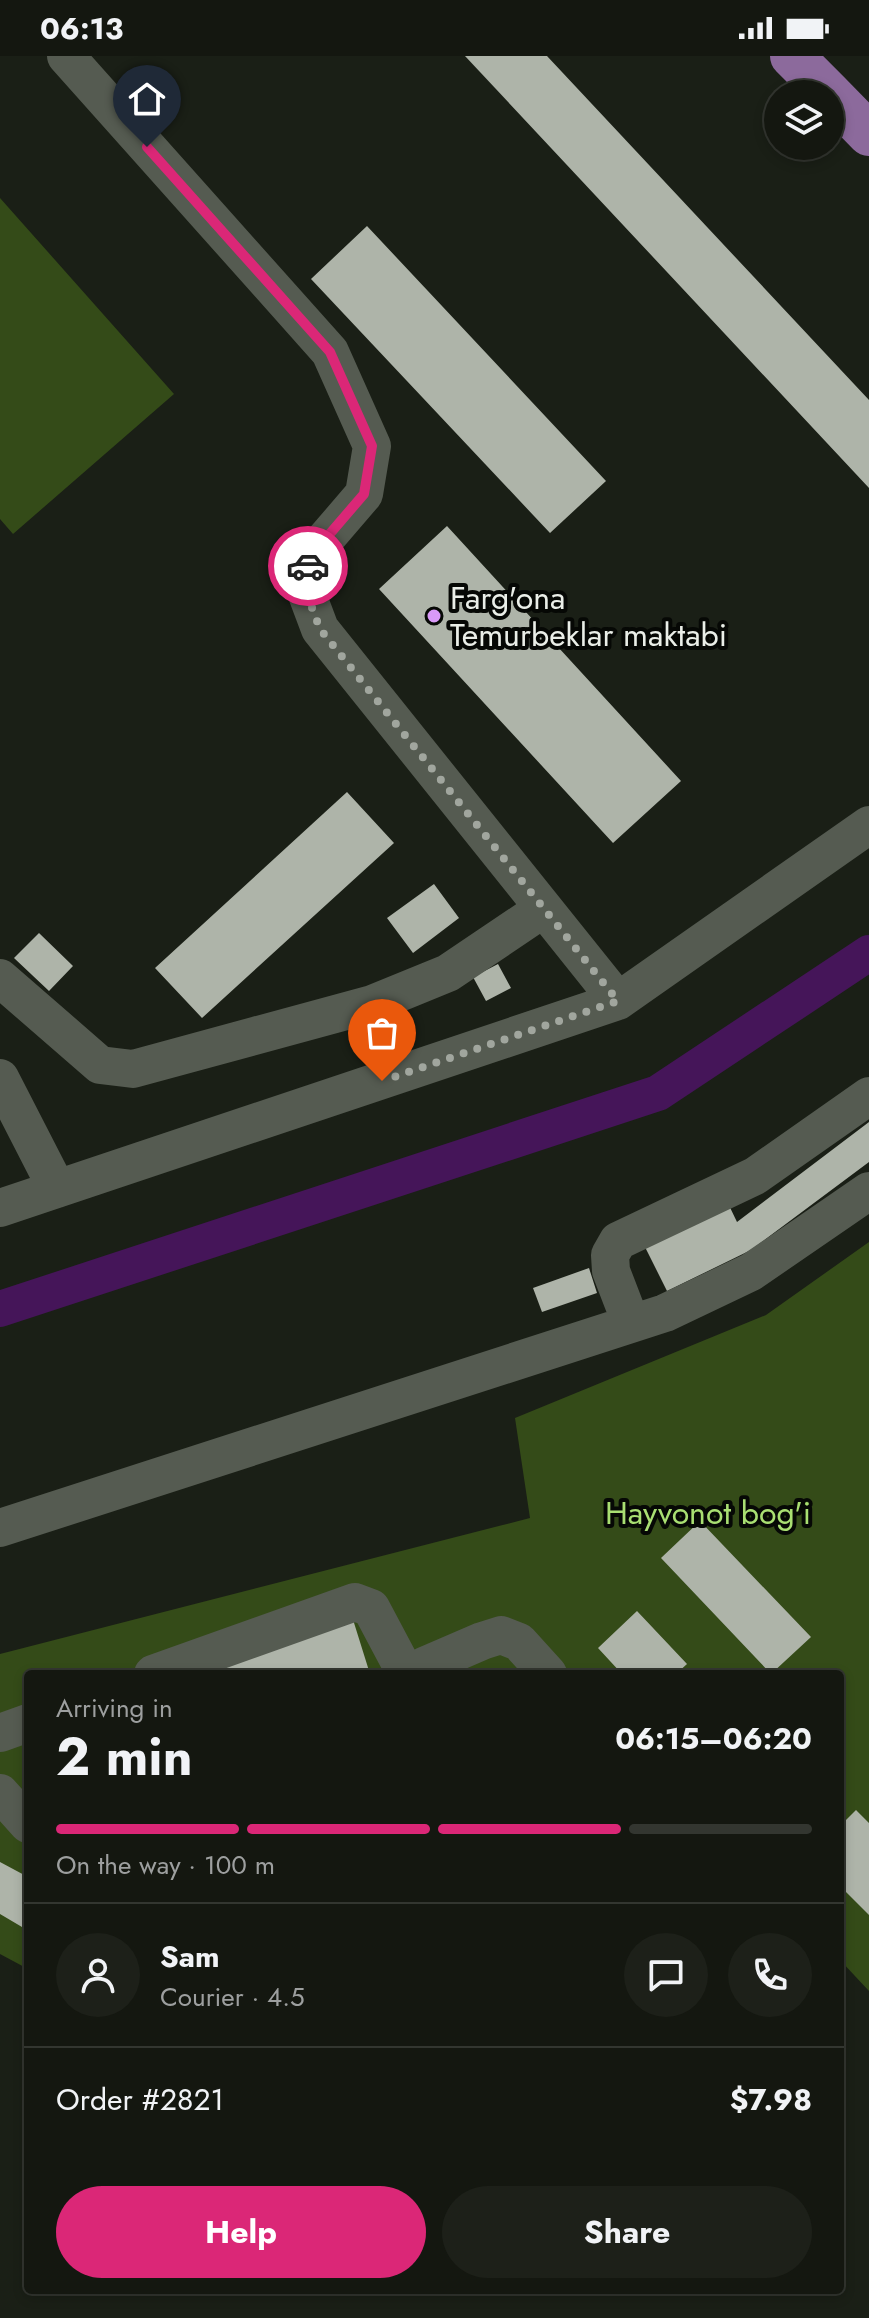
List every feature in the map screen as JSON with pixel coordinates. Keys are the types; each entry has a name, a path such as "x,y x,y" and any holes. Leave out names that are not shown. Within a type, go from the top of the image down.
{"main road":[{"path":"792,56 816,80"},
{"path":"844,108 869,134"}],"street":[{"path":"66,56 330,352 372,446 364,494 309,558 305,589 320,629 618,1001"},
{"path":"0,1208 618,1001 869,825"},
{"path":"0,978 100,1065 133,1069 372,1004 448,973 543,909"},
{"path":"0,1078 57,1189"},
{"path":"631,1323 611,1271 610,1255 618,1241 755,1176 869,1096"},
{"path":"0,1528 665,1313 751,1272 869,1191"},
{"path":"193,1667 355,1602 371,1608 404,1670"},
{"path":"420,1670 501,1635 519,1642 544,1670"},
{"path":"0,1733 24,1724"},
{"path":"0,1793 24,1820"}],"green space":[{"path":"0,198 174,394 13,534 0,519"},
{"name":"Hayvonot bog'i","path":"869,1242 869,1991 844,1964 844,1670 24,1670 24,1967 0,1954 0,1654 530,1518 515,1418 766,1315"}],"building":[{"path":"465,56 547,56 869,400 869,488"},
{"path":"367,226 606,481 550,533 311,279"},
{"path":"447,526 681,781 613,843 379,589"},
{"path":"347,792 394,843 202,1018 155,968"},
{"path":"434,884 459,918 413,953 387,918"},
{"path":"39,933 73,966 49,991 14,958"},
{"path":"498,964 511,988 486,1001 473,977"},
{"path":"869,1122 869,1162 751,1250 667,1291 640,1237 724,1195 737,1222"},
{"path":"589,1268 597,1293 542,1312 533,1288"},
{"path":"700,1521 811,1637 775,1670 767,1670 661,1558"},
{"path":"350,1610 369,1670 216,1670"},
{"path":"637,1611 687,1664 680,1670 618,1670 598,1648"},
{"path":"856,1810 869,1823 869,1915 844,1890 844,1822"},
{"path":"0,1862 24,1875 24,1923 22,1927 0,1914"}],"waterway":[{"path":"0,1309 658,1093 869,953"}],"way so far":[{"path":"308,566 305,589 320,629 618,1001 382,1081"}],"place":[{"name":"Farg'ona Temurbeklar maktabi","path":"434,616"}],"route":[{"path":"147,147 330,352 372,446 364,494 309,558 308,566"}]}
